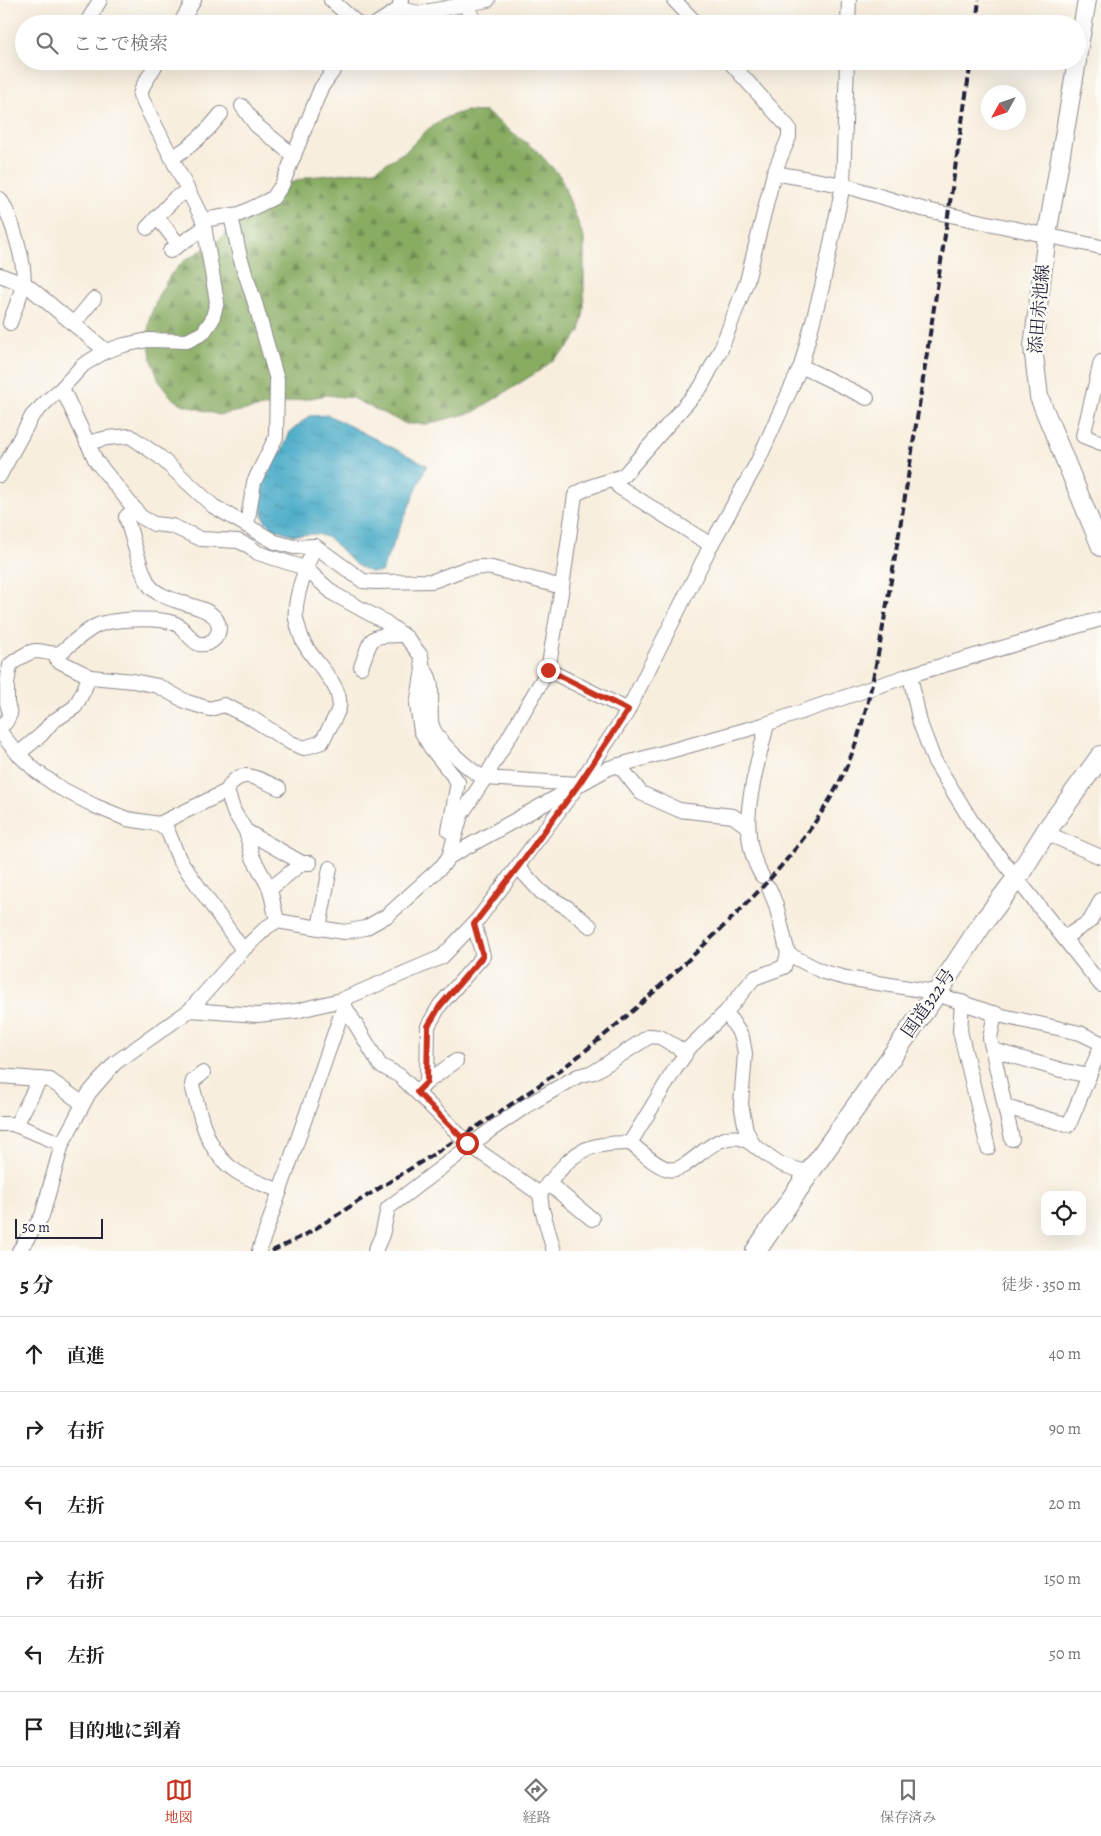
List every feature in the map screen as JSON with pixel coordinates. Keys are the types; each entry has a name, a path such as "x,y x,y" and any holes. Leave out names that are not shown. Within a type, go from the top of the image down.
{"highway":[{"name":"国道322号","path":"756,1251 808,1173 936,994 982,924 1017,878 1046,833 1101,756"}],"main road":[{"name":"添田赤池線","path":"1084,15 1087,0"},
{"name":"添田赤池線","path":"1075,70 1047,235 1033,347 1039,397 1101,547"}],"street":[{"path":"91,15 100,0"},
{"path":"185,15 194,0"},
{"path":"331,0 348,15"},
{"path":"387,15 400,4 420,13 488,0"},
{"path":"674,0 688,15"},
{"path":"848,15 849,0"},
{"path":"464,4 471,15"},
{"path":"0,475 32,416 83,366 106,351 148,340 187,341 203,333 212,320 217,302 203,224 140,95 153,70"},
{"path":"157,216 175,248 203,224 240,214 273,198 282,185 321,88 334,70"},
{"path":"19,1251 42,1216 62,1144 82,1103 115,1063 190,1010 243,950 277,920 344,932 365,928 388,915 442,866 449,857 461,815 485,778 548,670 575,495 586,487 614,480 624,475 702,387 721,349 747,281 774,173 789,137 788,128 737,70"},
{"path":"190,1010 257,1015 342,1003 442,957 474,924 579,784 628,710 711,544 757,463 801,366 822,287 843,185 847,70"},
{"path":"242,106 256,125 294,156"},
{"path":"172,158 188,148 207,132 221,114"},
{"path":"774,173 843,185 922,210 1101,247"},
{"path":"147,228 175,198 188,191"},
{"path":"0,199 14,231 22,264 24,284 10,322"},
{"path":"231,216 240,257 277,380 276,437 254,482 247,525"},
{"path":"0,275 24,284 106,351"},
{"path":"74,323 94,300"},
{"path":"1101,362 1083,436 1101,443"},
{"path":"801,366 867,398"},
{"path":"62,388 96,461 141,517 154,524 172,526 201,539 238,541 258,553 305,568 334,594 385,622 403,635 421,656 423,669 417,705 420,731 458,782 446,844 449,857"},
{"path":"87,443 107,438 130,436 160,456 213,506 275,542 294,547 315,546 364,581 434,581 465,569 482,567 562,587"},
{"path":"614,480 620,487 711,544"},
{"path":"0,726 6,722 10,714 7,703 7,684 10,665 22,656 35,651 56,654 96,626 142,619 178,624 200,644 216,639 219,631 218,622 213,614 161,595 150,585 136,552 126,517 135,509"},
{"path":"56,654 57,660 63,664 89,676 158,686 187,702 210,709 224,705 253,719 291,743 304,748 322,742 339,708 338,696 332,682 303,641 296,618 298,595 305,568 315,546"},
{"path":"449,857 609,768 768,724 910,675 1101,619"},
{"path":"361,667 372,638 377,636 403,635"},
{"path":"423,669 431,681 430,712 432,726 440,739 476,774 485,778 579,784"},
{"path":"548,670 628,710"},
{"path":"910,675 920,723 934,760 972,822 1101,985"},
{"path":"18,754 41,735 52,722 76,707 89,676"},
{"path":"630,1143 675,1069 686,1056 685,1052 726,1012 754,978 784,967 788,954 776,905 766,882 755,864 748,827 748,808 768,724"},
{"path":"0,732 18,754 36,771 60,788 95,806 127,818 159,824 167,829 179,859 243,950"},
{"path":"619,765 641,793 679,810 733,816 748,827"},
{"path":"159,824 227,791 231,782 236,778 243,776 253,777 278,788"},
{"path":"227,791 234,812 246,831 252,856 270,888 277,920"},
{"path":"246,831 306,863 270,888"},
{"path":"1046,833 1101,857"},
{"path":"518,867 541,892 568,908 590,926"},
{"path":"319,928 330,868"},
{"path":"1064,938 1090,921 1101,900"},
{"path":"427,1082 428,1026 440,1006 483,956 474,924"},
{"path":"788,954 823,972 846,978 928,991 995,1014 1080,1034 1101,1045 1069,1125 1005,1107"},
{"path":"962,1002 960,1031 988,1148"},
{"path":"342,1003 380,1065 400,1076 470,1145 592,1219"},
{"path":"260,1251 342,1003"},
{"path":"726,1012 742,1037 745,1053 741,1104 746,1130 754,1147"},
{"path":"995,1014 990,1038 1012,1139"},
{"path":"375,1251 382,1235 388,1208 470,1145 526,1106 578,1076 594,1072 650,1036 660,1037 685,1052"},
{"path":"993,1050 1061,1070 1089,1076"},
{"path":"417,1092 427,1082 456,1061"},
{"path":"203,1073 192,1085 207,1139 219,1157 237,1172 280,1191"},
{"path":"0,1076 50,1080 82,1103"},
{"path":"16,1125 40,1079"},
{"path":"0,1124 16,1125 62,1144"},
{"path":"554,1251 542,1209 544,1189 568,1160 591,1146 606,1143 630,1143 660,1166 671,1170 680,1168 713,1144 726,1138 741,1138 780,1163 808,1173"}],"green space":[{"path":"465,111 486,112 538,152 560,176 584,238 584,310 580,331 568,348 542,369 474,412 427,424 406,424 352,398 327,395 219,415 182,404 172,398 159,381 151,358 148,334 150,317 158,296 171,274 184,261 219,240 262,199 284,185 309,177 375,170 406,151 428,129 447,117"}],"water":[{"path":"328,415 427,465 381,572 370,572 356,565 329,538 317,534 293,535 275,529 265,521 257,492 263,478 283,449 290,432 309,416"}],"railway":[{"path":"977,15 979,0"},
{"path":"272,1251 305,1235 486,1120 582,1054 625,1018 759,891 807,834 834,792 851,757 863,720 880,644 906,490 970,70"}],"route":[{"path":"467,1143 417,1092 427,1082 428,1026 440,1006 483,956 474,924 579,784 628,710 548,670"}]}
